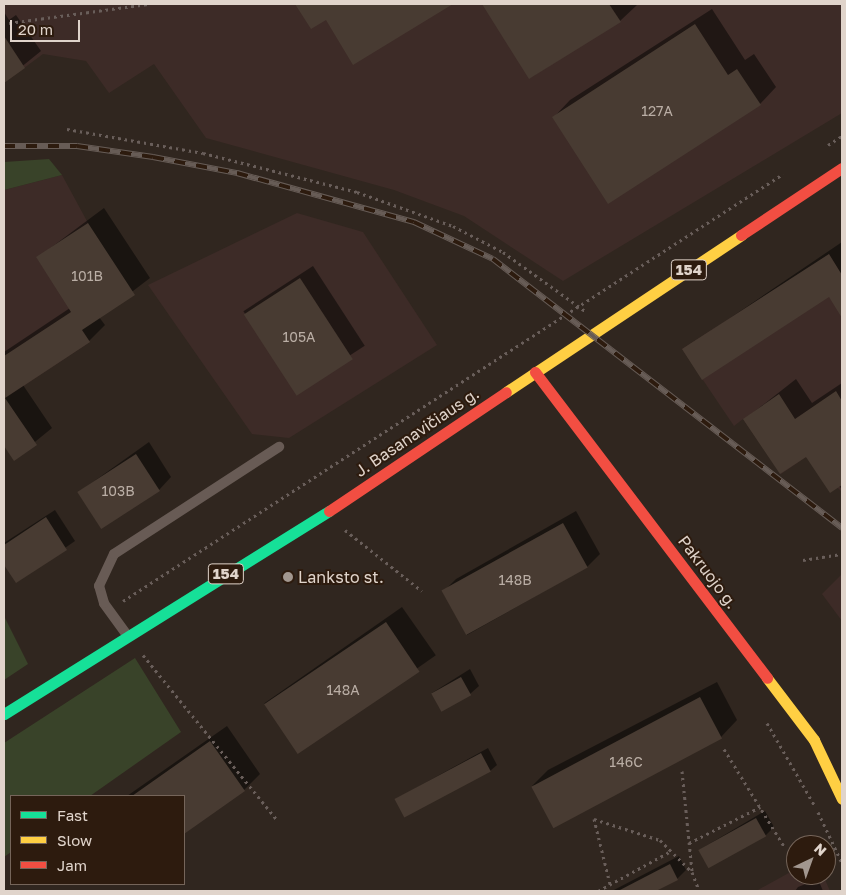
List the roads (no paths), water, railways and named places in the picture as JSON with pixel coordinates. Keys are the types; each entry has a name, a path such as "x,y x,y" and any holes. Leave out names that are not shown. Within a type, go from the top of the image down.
{"main road":[{"name":"J. Basanavičiaus g.","path":"4,714 127,635 324,514 842,168"},
{"name":"Pakruojo g.","path":"535,372 814,740 842,799"}],"lane":[{"path":"127,635 109,610 99,586 114,554 279,447"}],"railway":[{"path":"4,146 77,146 153,157 237,173 414,222 493,259 842,528"}],"place":[{"name":"Lanksto st.","path":"288,577"}]}
